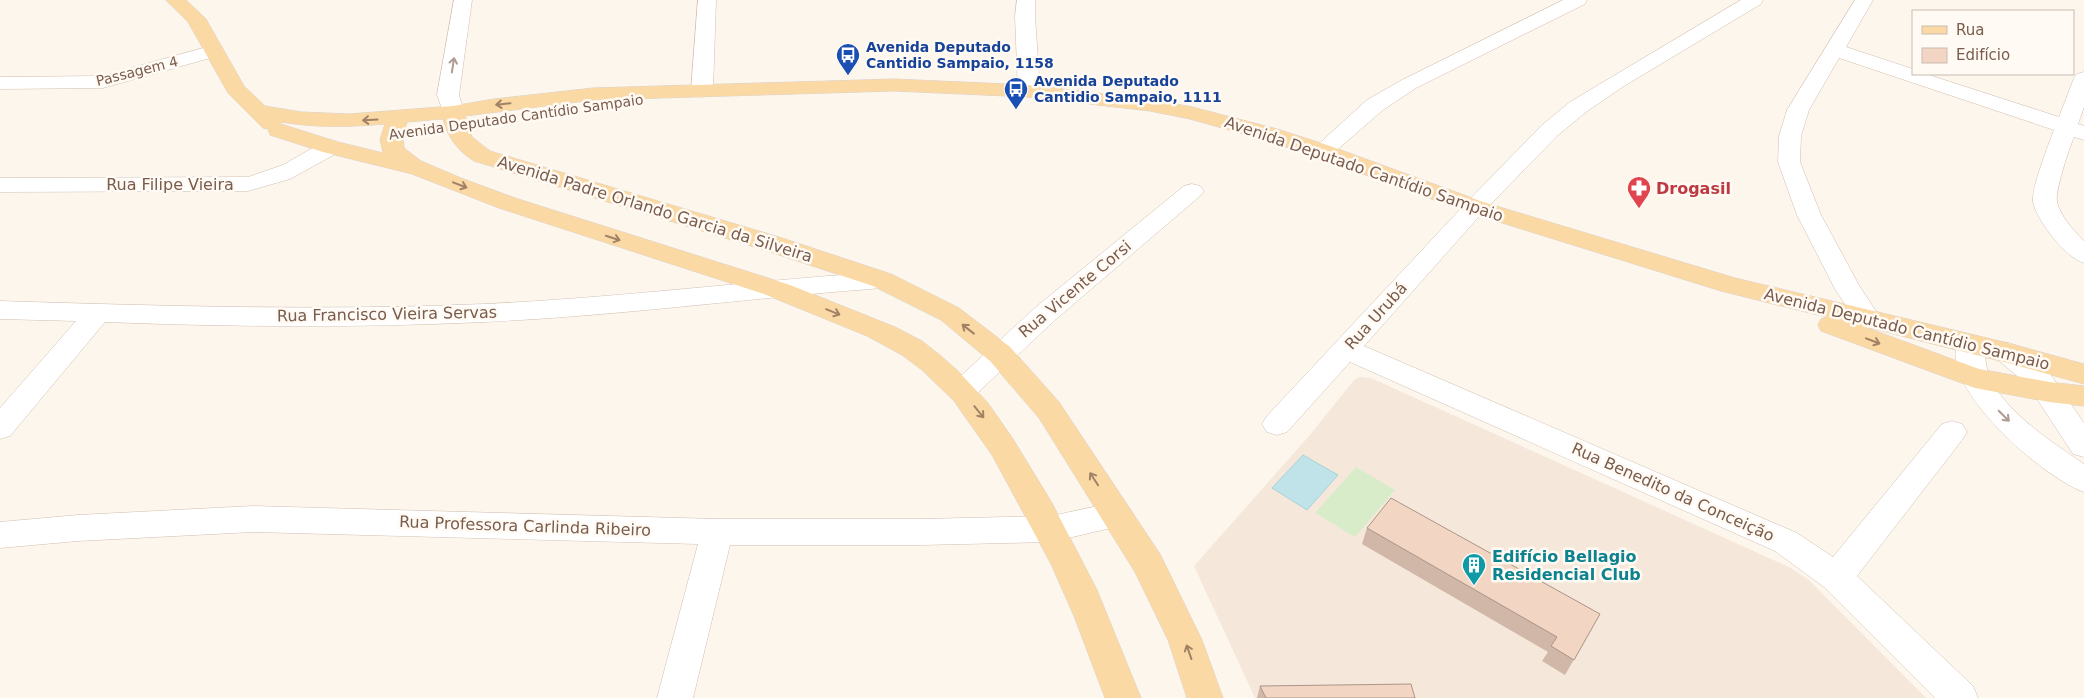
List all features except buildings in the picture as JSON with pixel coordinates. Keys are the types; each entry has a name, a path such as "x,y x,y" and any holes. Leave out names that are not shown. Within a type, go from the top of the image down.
{"main road":[{"path":"175,0 196,19 235,89 278,130 331,148 414,167"},
{"name":"Avenida Deputado Cantídio Sampaio","path":"278,130 337,137 454,120 697,92 894,85 1030,91 1141,104 1192,113 1269,134 1322,151 1475,207 1730,285 2008,353 2084,374"},
{"name":"Avenida Deputado Cantídio Sampaio","path":"258,112 301,119 395,128"},
{"name":"Avenida Padre Orlando Garcia da Silveira","path":"454,120 470,150 482,156 770,243 882,280 950,314 1000,354 1049,410 1148,564 1185,640 1205,698"},
{"name":"Avenida Padre Orlando Garcia da Silveira","path":"395,128 395,154 414,167 508,204 772,288 870,327 910,347 938,368 962,392 991,427 1051,529 1107,652 1122,698"},
{"name":"Avenida Deputado Cantídio Sampaio","path":"1730,285 1974,378 2049,392 2084,396"}],"street":[{"path":"454,120 448,95 463,0"},
{"path":"697,92 707,0"},
{"path":"1010,0 1025,8 1030,91"},
{"path":"1322,151 1375,105 1409,84 1578,0"},
{"name":"Rua Urubá","path":"1277,424 1475,207 1550,130 1578,107 1617,82 1754,0"},
{"path":"1864,0 1798,110 1790,136 1789,162 1809,216 1848,289 1868,318"},
{"path":"1834,50 2075,131"},
{"name":"Passagem 4","path":"0,83 102,82 214,51"},
{"path":"2084,78 2075,131 2054,160 2045,201 2059,230 2084,255"},
{"name":"Rua Filipe Vieira","path":"0,185 248,184 287,174 331,148"},
{"name":"Rua Vicente Corsi","path":"962,392 1000,354 1192,191"},
{"name":"Avenida Padre Orlando Garcia da Silveira","path":"772,288 882,280"},
{"name":"Rua Francisco Vieira Servas","path":"0,310 97,314 325,316 484,313 658,301 772,288"},
{"path":"0,428 97,314"},
{"path":"1970,344 1968,356 1974,378 1992,404 2020,432 2084,480"},
{"name":"Rua Benedito da Conceição","path":"1346,349 1786,542 1836,577 1960,698"},
{"path":"2008,353 2038,378 2084,446"},
{"path":"1836,577 1952,432"},
{"path":"1051,529 1118,515"},
{"name":"Rua Professora Carlinda Ribeiro","path":"0,535 78,528 253,519 717,532 922,532 1051,529"},
{"path":"675,698 717,532"}],"shaded area":[{"path":"1360,377 1371,378 1789,567 1809,580 1926,698 1255,698 1194,566 1309,436 1354,380"}],"green space":[{"path":"1356,467 1395,490 1355,537 1315,513"}],"water":[{"path":"1303,455 1338,475 1307,510 1272,488"}],"place":[{"name":"Avenida Deputado Cantidio Sampaio, 1158","path":"848,76"},
{"name":"Avenida Deputado Cantidio Sampaio, 1111","path":"1016,110"},
{"name":"Drogasil","path":"1639,209"},
{"name":"Edifício Bellagio Residencial Club","path":"1474,586"}]}
